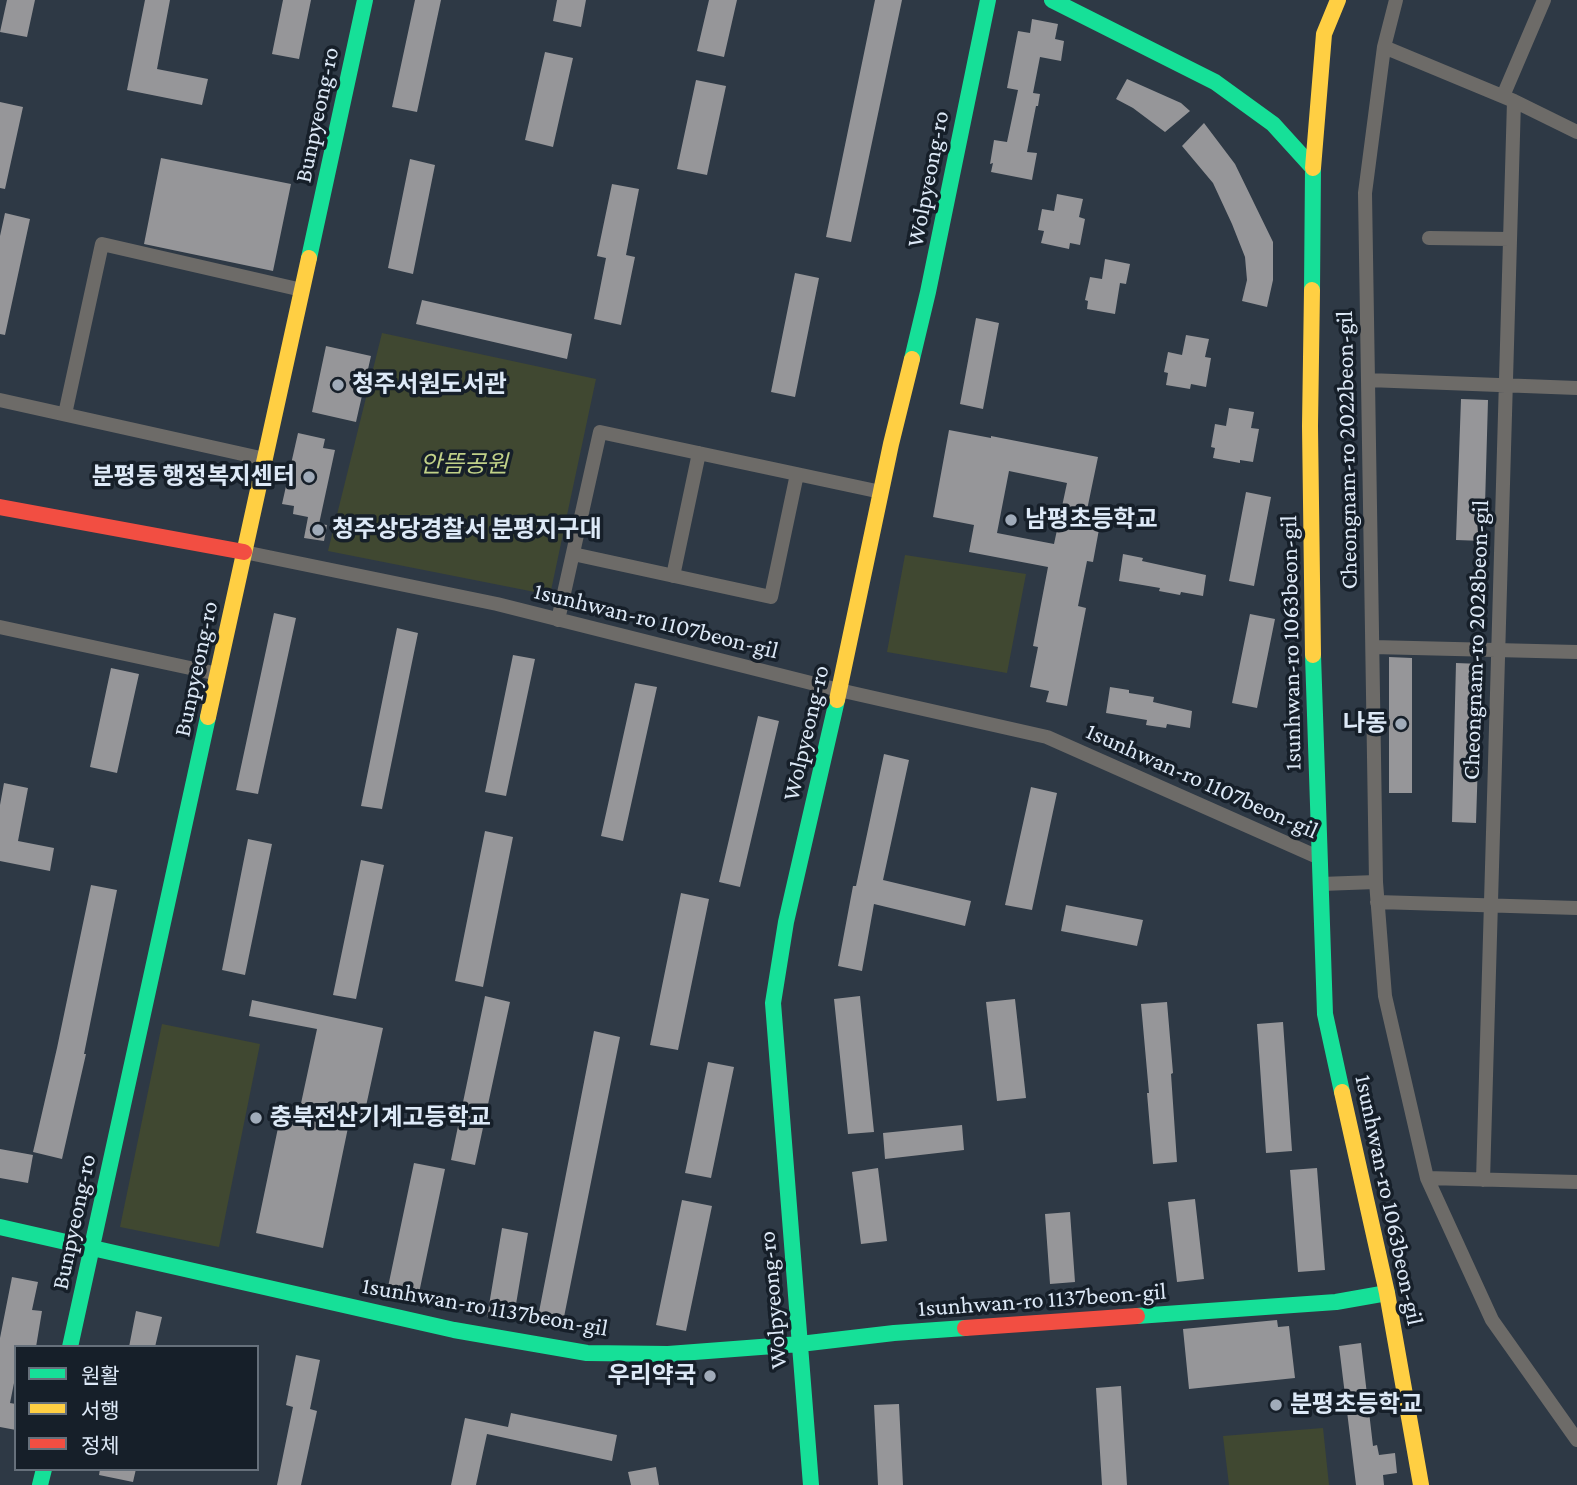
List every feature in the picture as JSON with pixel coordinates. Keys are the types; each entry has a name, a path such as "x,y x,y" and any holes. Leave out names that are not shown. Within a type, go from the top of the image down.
{"street":[{"name":"Bunpyeong-ro","path":"71,1345 365,0"},
{"name":"Wolpyeong-ro","path":"811,1485 773,1003 786,922 928,292 988,0"},
{"path":"1052,0 1215,82 1273,124 1313,168"},
{"path":"1082,15 1089,0"},
{"name":"1sunhwan-ro 1063beon-gil","path":"1338,0 1324,34 1313,168 1310,426 1314,688 1325,1014 1387,1293 1421,1485"},
{"name":"Cheongnam-ro 2022beon-gil","path":"1396,0 1384,47 1365,193 1376,882 1385,996 1427,1178 1492,1320 1577,1440"},
{"name":"Cheongnam-ro 2028beon-gil","path":"1483,1180 1510,239 1509,99 1544,0"},
{"path":"1384,47 1509,99 1577,132"},
{"path":"1429,238 1510,239"},
{"path":"65,414 102,244 302,289"},
{"path":"1367,380 1577,388"},
{"path":"0,400 265,459"},
{"path":"558,620 600,432 881,492"},
{"path":"673,576 699,453"},
{"path":"573,554 771,597 797,474"},
{"name":"1sunhwan-ro 1107beon-gil","path":"0,507 244,552 497,604 839,690 1047,737 1320,858"},
{"path":"0,627 218,674"},
{"path":"1373,647 1577,652"},
{"path":"1321,884 1376,882"},
{"path":"1377,902 1577,908"},
{"path":"1427,1178 1577,1182"},
{"name":"1sunhwan-ro 1137beon-gil","path":"0,1227 454,1330 587,1353 668,1354 800,1344 894,1333 1336,1301 1387,1293"}],"green space":[{"name":"안뜸공원","path":"382,333 596,379 550,595 328,551"},
{"path":"905,555 1026,574 1007,673 887,652"},
{"path":"162,1024 260,1044 219,1247 120,1227"},
{"path":"1323,1428 1329,1485 1229,1485 1223,1436"}],"building":[{"path":"7,0 35,0 27,37 0,32"},
{"path":"145,0 170,0 157,69 208,79 202,105 127,90"},
{"path":"283,0 311,0 299,59 272,54"},
{"path":"415,0 441,0 417,112 392,107"},
{"path":"557,0 586,0 581,27 553,21"},
{"path":"709,0 737,0 724,57 697,51"},
{"path":"875,0 902,0 851,242 826,237"},
{"path":"1032,19 1058,24 1055,39 1064,41 1061,61 1040,57 1033,93 1040,94 1027,152 1037,153 1032,180 991,172 993,163 990,164 994,140 1007,142 1018,90 1007,88 1018,31 1030,33"},
{"path":"545,52 573,58 553,147 525,140"},
{"path":"1127,79 1181,103 1190,111 1165,132 1116,99"},
{"path":"696,80 726,86 707,175 677,169"},
{"path":"0,102 23,107 5,189 0,188"},
{"path":"1204,123 1235,164 1273,242 1273,280 1267,307 1242,301 1247,280 1245,257 1213,183 1182,146"},
{"path":"161,158 291,184 273,271 144,244"},
{"path":"410,159 435,165 413,274 388,268"},
{"path":"612,184 639,189 626,255 635,257 621,325 594,319 606,258 597,256"},
{"path":"1057,194 1083,199 1079,217 1085,219 1080,245 1070,243 1069,249 1041,243 1044,231 1038,230 1042,209 1054,211"},
{"path":"5,213 30,219 5,335 0,334 0,236"},
{"path":"1105,259 1130,264 1126,284 1120,283 1115,314 1087,309 1088,301 1085,300 1090,277 1102,279"},
{"path":"795,273 819,278 795,397 771,392"},
{"path":"422,300 572,334 567,359 416,324"},
{"path":"976,318 999,323 983,409 960,404"},
{"path":"1186,335 1209,339 1205,357 1211,358 1206,387 1191,384 1190,389 1166,385 1168,373 1164,372 1168,352 1182,355"},
{"path":"326,346 371,356 356,422 312,412"},
{"path":"1461,399 1488,400 1484,541 1456,540"},
{"path":"1229,408 1254,412 1251,428 1259,429 1253,462 1240,460 1240,463 1213,458 1215,448 1211,447 1215,424 1226,426"},
{"path":"949,430 1098,457 1087,510 1102,513 1093,562 1087,561 1078,606 1086,608 1067,706 1046,702 1049,691 1030,687 1038,647 1033,646 1048,567 969,552 974,525 933,517","holes":["1009,471 1067,483 1054,544 997,533"]},
{"name":"분평동 행정복지센터","path":"298,433 325,439 323,448 335,450 319,524 327,525 324,541 304,538 308,517 293,514 294,506 282,504"},
{"path":"1246,492 1271,497 1254,586 1229,581"},
{"path":"1123,554 1143,558 1142,561 1206,575 1203,596 1181,592 1180,595 1159,591 1160,588 1119,581"},
{"path":"274,613 296,618 258,794 236,790"},
{"path":"1250,614 1275,619 1257,708 1232,703"},
{"path":"397,628 418,633 382,809 361,806"},
{"path":"513,655 535,659 506,796 485,792"},
{"name":"나동","path":"1389,657 1412,658 1412,793 1389,793"},
{"path":"1456,663 1481,664 1476,823 1452,822"},
{"path":"111,668 139,674 117,773 90,767"},
{"path":"635,683 657,687 623,841 601,836"},
{"path":"1110,687 1154,697 1153,702 1192,711 1190,728 1167,724 1166,728 1146,725 1147,720 1106,713"},
{"path":"758,716 779,721 740,887 719,882"},
{"path":"884,754 909,760 883,880 971,901 965,926 874,904 862,971 838,966 853,886 856,886"},
{"path":"4,783 28,788 18,841 54,848 50,871 0,861 0,805"},
{"path":"1031,787 1057,793 1032,910 1005,905"},
{"path":"485,831 513,837 483,987 455,981"},
{"path":"248,839 272,844 245,975 222,970"},
{"path":"361,860 384,865 356,999 333,995"},
{"path":"91,885 117,890 86,1054 62,1159 33,1152"},
{"path":"681,893 709,899 678,1050 650,1045"},
{"path":"1066,905 1143,920 1137,946 1061,931"},
{"path":"485,996 510,1002 475,1165 451,1160"},
{"path":"860,996 874,1132 848,1134 834,999"},
{"path":"1015,999 1026,1098 997,1101 986,1002"},
{"path":"252,1000 383,1028 363,1120 350,1118 323,1248 256,1233 283,1104 300,1108 317,1029 249,1016"},
{"path":"1167,1002 1177,1162 1153,1164 1141,1004"},
{"path":"1283,1022 1292,1151 1266,1153 1257,1024"},
{"path":"594,1031 620,1037 562,1327 537,1322"},
{"path":"708,1062 734,1067 711,1178 685,1173"},
{"path":"962,1125 964,1150 885,1159 883,1133"},
{"path":"0,1149 33,1155 28,1183 0,1178"},
{"path":"414,1163 445,1169 419,1293 388,1287"},
{"path":"878,1168 887,1241 861,1244 852,1172"},
{"path":"1317,1168 1325,1270 1298,1272 1290,1170"},
{"path":"1195,1199 1204,1279 1177,1282 1168,1202"},
{"path":"682,1200 712,1206 686,1331 656,1325"},
{"path":"1070,1212 1075,1282 1050,1284 1045,1214"},
{"path":"502,1228 528,1233 513,1322 487,1317"},
{"path":"12,1277 38,1282 32,1310 42,1311 36,1345 14,1345 14,1383 10,1403 14,1404 14,1430 0,1427 0,1338"},
{"path":"136,1311 162,1317 155,1345 129,1345"},
{"path":"1277,1320 1278,1327 1289,1326 1295,1378 1189,1389 1183,1329"},
{"path":"1361,1343 1373,1446 1377,1445 1379,1455 1395,1453 1397,1473 1383,1475 1384,1485 1356,1485 1339,1346"},
{"path":"296,1355 320,1360 310,1409 317,1411 301,1485 277,1485 293,1407 286,1405"},
{"path":"1121,1386 1127,1485 1102,1485 1096,1388"},
{"path":"899,1404 903,1485 878,1485 874,1405"},
{"path":"511,1413 617,1435 612,1461 487,1434 476,1485 451,1485 465,1418 508,1427"},
{"path":"656,1467 659,1485 631,1485 628,1472"},
{"path":"100,1471 136,1471 133,1482 99,1475"}],"traffic: fast":[{"path":"309,258 365,0"},
{"path":"912,359 988,0"},
{"path":"1052,0 1215,82 1273,124 1313,168 1312,290"},
{"path":"1313,655 1325,1014 1342,1092"},
{"path":"811,1485 773,1003 786,922 837,700"},
{"path":"70,1345 208,717"},
{"path":"0,1227 454,1330 587,1353 668,1354 965,1328"},
{"path":"1137,1316 1336,1302 1387,1293"},
{"path":"40,1485 44,1471"}],"traffic: slow":[{"path":"1313,168 1324,34 1338,0"},
{"path":"208,717 309,258"},
{"path":"1312,290 1310,426 1313,655"},
{"path":"837,700 891,444 912,359"},
{"path":"1342,1092 1387,1293 1421,1485"}],"traffic: jam":[{"path":"0,507 244,552"},
{"path":"965,1328 1137,1316"}],"place":[{"name":"청주서원도서관","path":"338,385"},
{"name":"분평동 행정복지센터","path":"309,477"},
{"name":"남평초등학교","path":"1011,520"},
{"name":"청주상당경찰서 분평지구대","path":"318,530"},
{"name":"나동","path":"1401,724"},
{"name":"충북전산기계고등학교","path":"256,1118"},
{"name":"우리약국","path":"710,1376"},
{"name":"분평초등학교","path":"1276,1405"}]}
